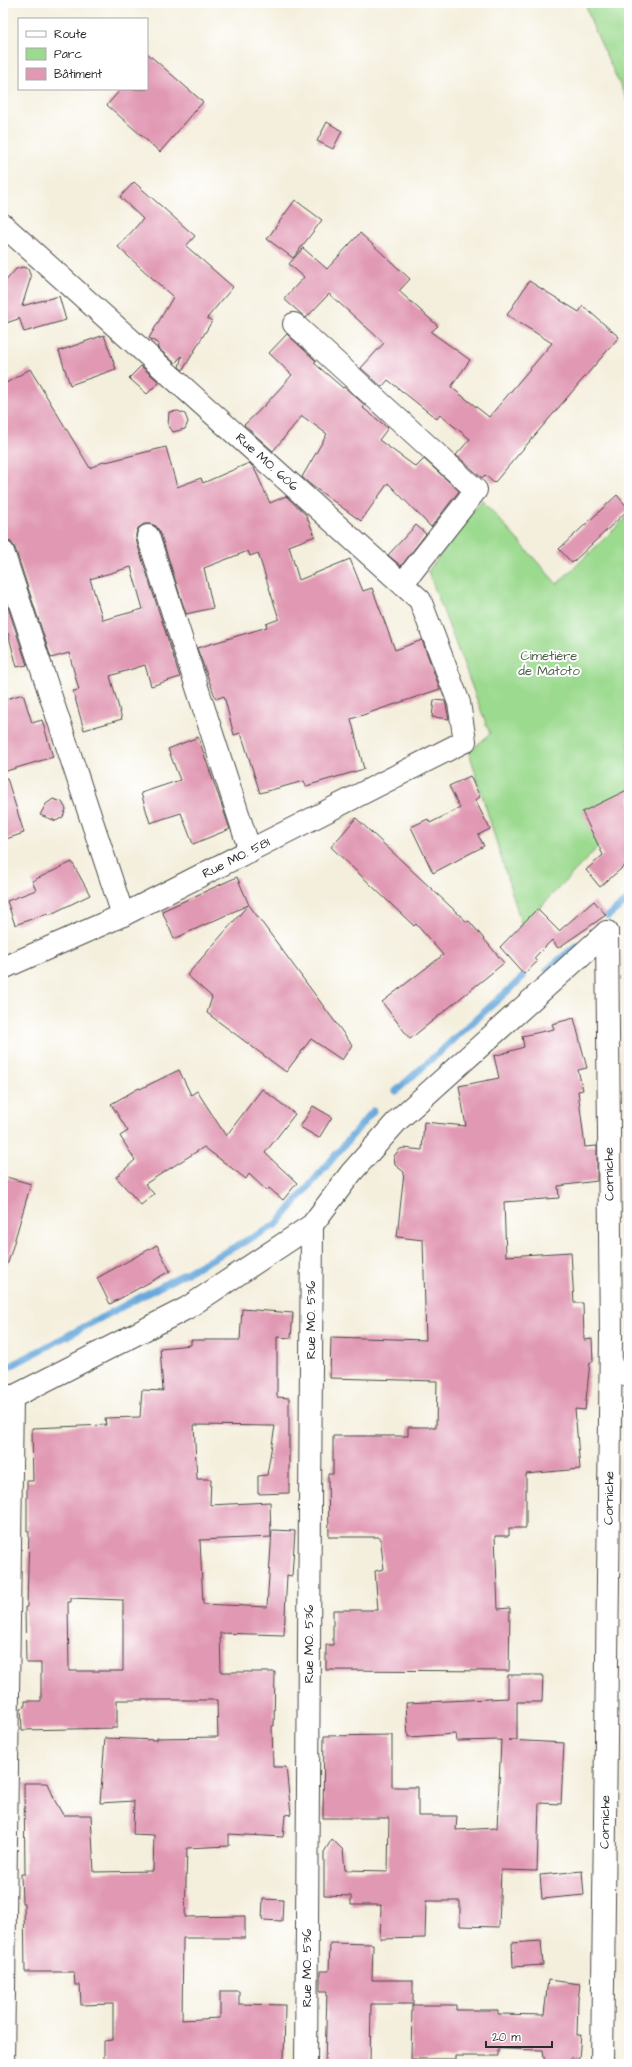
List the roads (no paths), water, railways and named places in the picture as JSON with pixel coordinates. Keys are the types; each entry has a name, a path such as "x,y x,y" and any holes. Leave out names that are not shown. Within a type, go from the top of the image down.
{"street":[{"name":"Rue MO. 606","path":"7,235 403,583 420,600 459,703 466,741"},
{"path":"294,324 476,490 403,583"},
{"path":"148,536 250,851"},
{"path":"3,552 123,915"},
{"name":"Rue MO. 581","path":"3,968 123,915 466,741"},
{"name":"Corniche","path":"312,1224 351,1172 398,1120 607,932 620,1372 602,2064"},
{"path":"3,2064 8,1399 187,1308 312,1224"},
{"name":"Rue MO. 536","path":"306,2064 312,1224"}],"waterway":[{"path":"608,916 629,899"},
{"path":"547,970 576,946"},
{"path":"396,1091 523,977"},
{"path":"3,1370 276,1225 373,1111"}],"park label":[{"name":"Cimetière de Matoto","path":"549,664"}]}
